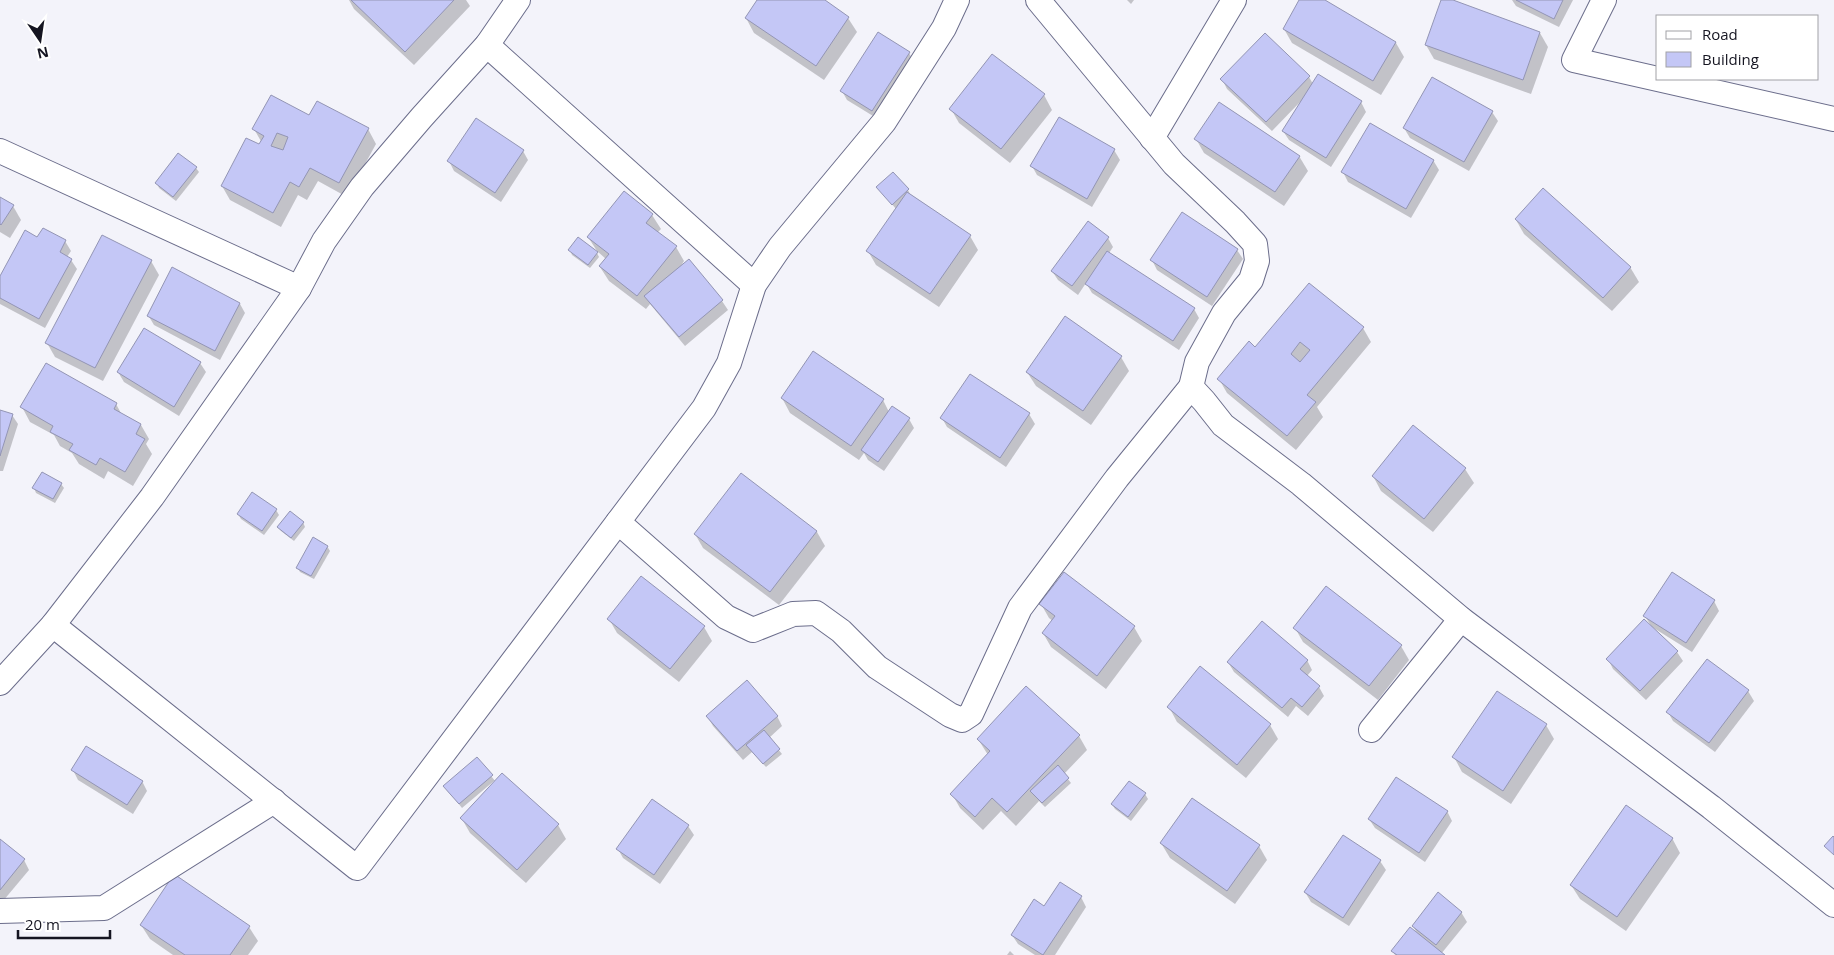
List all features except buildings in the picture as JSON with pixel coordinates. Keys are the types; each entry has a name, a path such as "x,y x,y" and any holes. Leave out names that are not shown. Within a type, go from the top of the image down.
{"street":[{"path":"0,683 54,625 152,497 299,288 324,241 362,187 487,45 518,0"},
{"path":"54,625 357,868 704,408 729,363 754,285 780,247 884,122 944,28 957,0"},
{"path":"618,522 726,617 753,630 793,614 816,613 841,631 877,667 950,715 962,720 970,714 1020,608 1118,478 1191,387 1197,362 1224,313 1251,280 1257,262 1255,244 1235,222 1174,164 1038,0"},
{"path":"1152,138 1234,0"},
{"path":"1604,0 1574,60 1656,79"},
{"path":"487,45 754,285"},
{"path":"1662,80 1834,119"},
{"path":"0,151 299,288"},
{"path":"1191,387 1223,425 1301,484 1461,619 1711,807 1834,905"},
{"path":"1371,730 1461,619"},
{"path":"0,911 104,908 274,801"}]}
